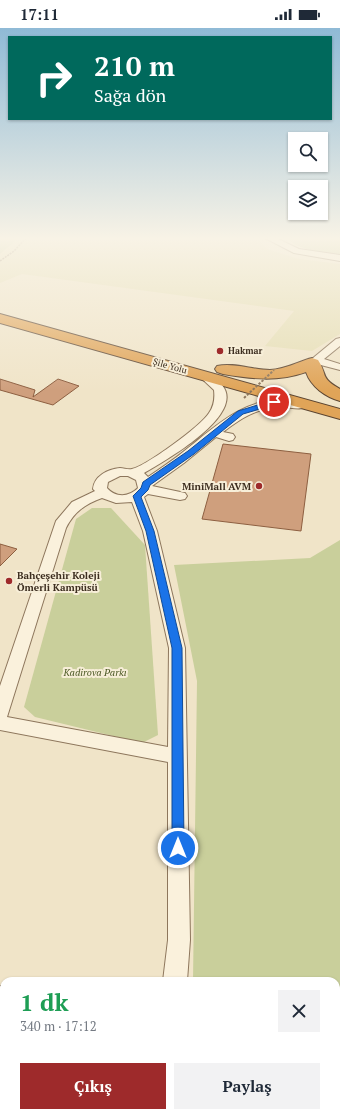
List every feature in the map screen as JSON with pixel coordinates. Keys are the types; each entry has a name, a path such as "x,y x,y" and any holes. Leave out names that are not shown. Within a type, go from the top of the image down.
{"highway":[{"name":"Şile Yolu","path":"0,309 340,402"},
{"name":"Şile Yolu","path":"0,318 340,414"},
{"path":"223,369 261,374 286,374 296,372 314,361"},
{"path":"314,361 313,374 317,381 340,396"}],"street":[{"path":"314,361 340,342"},
{"path":"314,361 339,368"},
{"path":"133,474 171,451 204,426 212,417 221,401 220,390 205,376"},
{"path":"175,977 179,940 177,648 150,531 143,490 140,476 119,472 105,477 99,485 103,493 114,499 130,498 143,490 240,412 274,402 289,402 316,407"},
{"path":"213,434 230,437"},
{"path":"143,490 180,496"},
{"path":"0,712 61,524 73,506 103,493"},
{"path":"0,723 178,756"}],"path":[{"path":"244,398 274,370"}],"shaded area":[{"path":"131,289 340,289 340,334 312,351 265,346 294,311"}],"green space":[{"name":"Kadirova Parkı","path":"92,508 111,508 145,545 158,735 142,743 35,717 24,707 76,519"},
{"path":"340,540 340,977 193,977 197,681 174,565 310,558"}],"building":[{"path":"0,379 35,390 33,397 58,379 79,386 53,405 0,390"},
{"name":"MiniMall AVM","path":"223,444 311,454 301,531 202,519"},
{"path":"0,544 17,549 0,566"}],"place":[{"name":"Hakmar","path":"220,351"},
{"name":"MiniMall AVM","path":"259,486"},
{"name":"Bahçeşehir Koleji Ömerli Kampüsü","path":"9,581"}],"route":[{"path":"178,848 177,648 150,531 137,496 142,493 146,484 191,452 240,412 274,402"}]}
